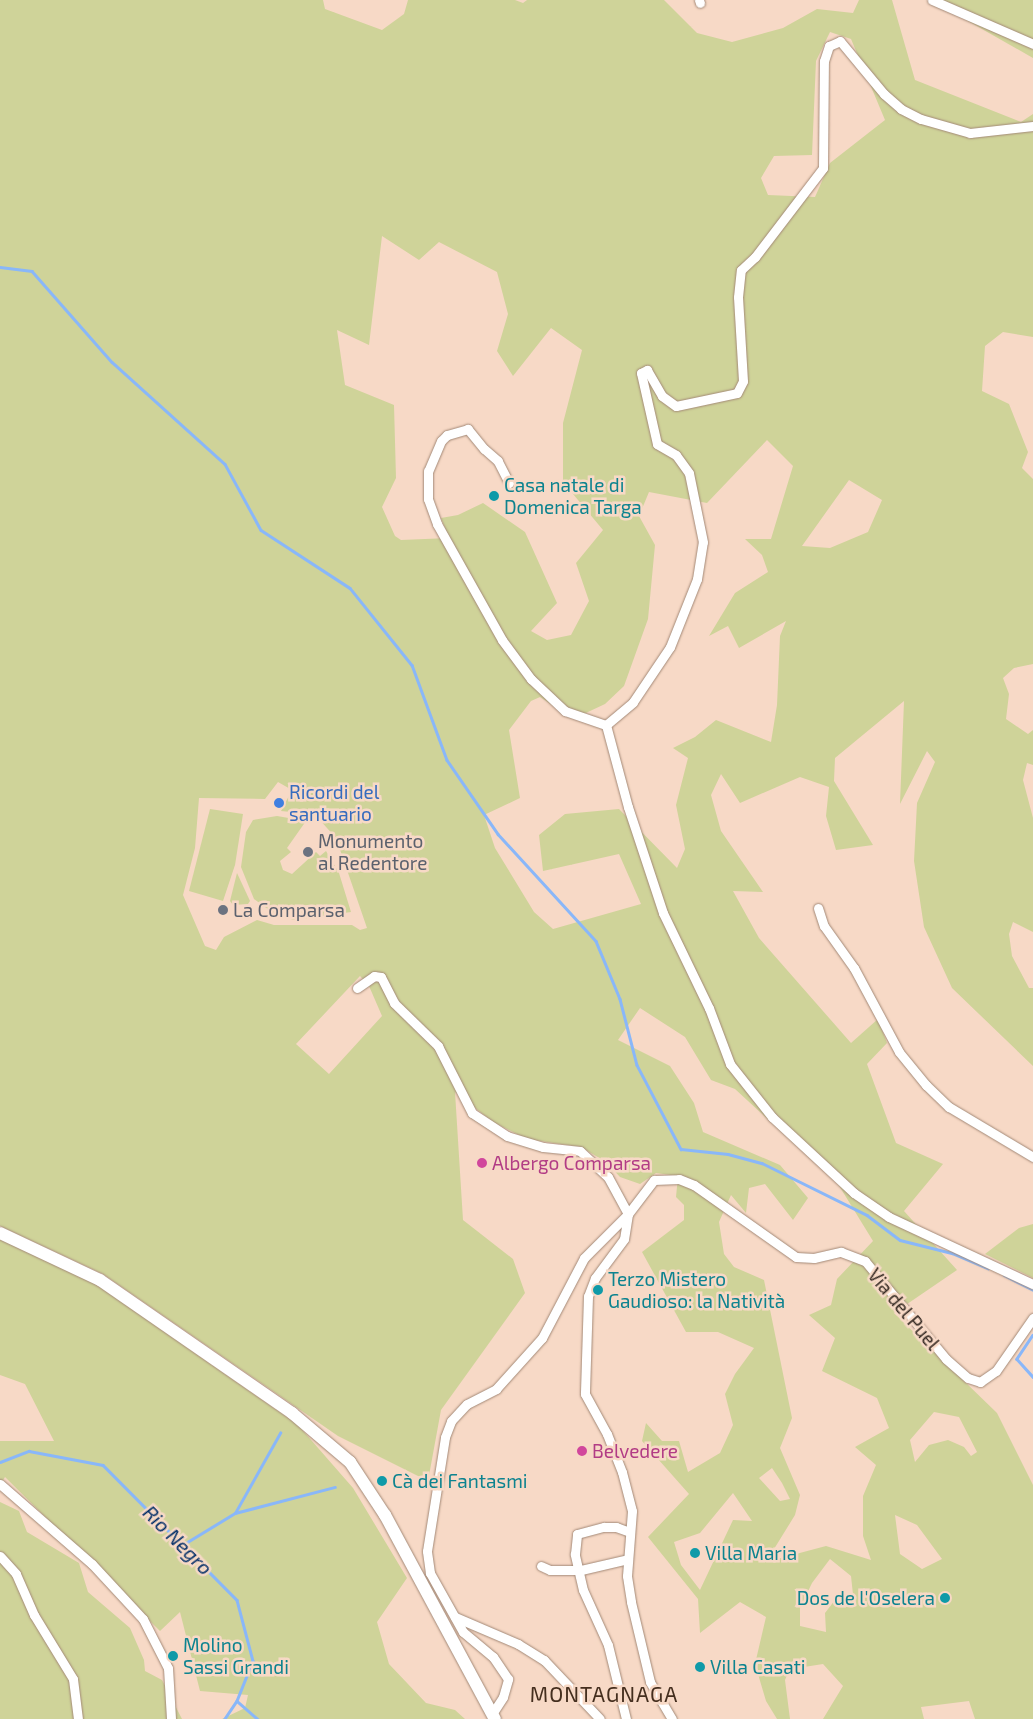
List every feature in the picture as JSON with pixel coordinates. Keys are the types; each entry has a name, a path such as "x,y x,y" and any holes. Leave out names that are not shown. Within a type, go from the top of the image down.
{"main road":[{"path":"0,1233 100,1280 292,1413 350,1462 386,1515 494,1716"}],"street":[{"path":"932,0 1033,44"},
{"path":"606,725 633,702 670,647 696,579 703,542 689,473 676,456 657,444 641,373 647,370 662,396 676,406 737,393 743,381 738,297 741,270 755,257 823,168 824,61 829,46 840,41 884,94 900,109 921,119 970,132 1033,126"},
{"path":"508,483 498,461 484,450 468,429 447,435 441,441 428,471 428,500 438,524 502,640 531,679 565,711 606,725"},
{"path":"606,725 628,807 663,913 709,1008 730,1064 772,1117 854,1193 889,1217 1033,1284"},
{"path":"818,908 824,926 854,968 899,1052 926,1085 949,1107 1033,1157"},
{"path":"357,988 374,976 381,977 394,1003 438,1046 472,1113 507,1136 543,1147 580,1151 608,1177 628,1214 624,1239 595,1278 588,1296 585,1394 607,1434 622,1472 632,1511 628,1559 631,1602 650,1682 672,1719"},
{"name":"Via del Puel","path":"628,1214 654,1180 679,1179 694,1185 796,1257 814,1258 841,1252 853,1255 876,1272 946,1359 968,1378 980,1382 996,1371 1009,1356 1033,1318"},
{"path":"494,1716 503,1697 508,1679 493,1657 463,1632 430,1573 427,1552 436,1483 448,1429 467,1404 496,1389 542,1338 584,1258 628,1214"},
{"path":"0,1484 92,1564 143,1619 168,1668 171,1719"},
{"path":"626,1719 608,1645 583,1590 581,1570 575,1554 577,1534 604,1527 616,1527 630,1532"},
{"path":"0,1556 16,1574 34,1615 73,1679 78,1719"},
{"path":"541,1566 550,1570 581,1570 628,1559"},
{"path":"455,1617 518,1644 544,1660 600,1719"}],"green space":[{"path":"0,0 323,0 325,9 382,30 404,14 408,0 515,0 523,3 527,0 664,0 697,33 732,42 783,28 817,9 853,13 859,0 892,0 915,80 1021,122 1033,114 1033,337 1003,332 985,346 982,391 1009,404 1028,452 1022,468 1033,479 1033,664 1014,668 1003,678 1009,694 1006,719 1028,734 1033,730 1033,765 1027,763 1023,780 1033,818 1033,932 1013,922 1009,934 1012,956 1029,988 1033,988 1033,1066 952,988 924,927 914,861 917,803 935,762 927,751 900,804 904,701 835,758 834,781 873,845 836,850 826,816 829,787 800,777 740,803 721,774 711,795 721,831 763,892 733,891 759,938 851,1043 878,1019 887,1043 867,1064 896,1143 943,1164 904,1211 957,1270 894,1313 997,1413 1033,1485 1033,1719 975,1719 969,1701 921,1707 924,1719 823,1719 843,1686 823,1664 804,1667 794,1659 785,1680 790,1719 777,1719 766,1701 755,1664 766,1617 740,1602 700,1633 698,1599 648,1537 689,1494 642,1441 646,1423 662,1441 679,1441 688,1472 720,1453 733,1425 725,1394 735,1374 754,1348 718,1332 686,1332 642,1252 684,1220 684,1205 676,1197 678,1176 656,1173 640,1184 620,1177 606,1162 581,1147 527,1139 493,1122 455,1092 463,1220 513,1259 525,1293 441,1410 428,1481 338,1436 103,1274 0,1226","holes":["830,32 851,39 885,120 830,163 815,197 768,195 761,178 774,156 812,155 816,61","382,236 419,260 439,242 497,272 508,314 497,351 513,376 551,328 582,350 563,423 563,482 603,530 576,563 589,601 571,635 547,640 531,631 557,603 525,532 483,503 458,515 441,518 449,538 401,540 395,536 382,507 396,478 394,405 345,385 337,330 369,345","767,440 793,466 771,539 745,539 762,555 768,572 735,593 709,636 728,626 739,648 786,621 780,636 777,705 771,742 716,720 695,737 673,748 688,758 676,805 685,849 677,868 619,809 565,814 539,835 543,871 619,854 641,904 553,929 534,912 495,848 484,815 520,798 509,730 531,701 540,697 573,719 605,704 624,686 648,619 655,545 639,516 649,492 707,503","849,480 882,500 868,532 830,548 802,546","278,782 292,790 281,811 310,814 318,818 336,838 367,928 360,930 352,925 274,925 257,920 224,937 216,950 205,946 183,895 195,848 199,798 265,799","360,976 369,986 382,1016 329,1074 296,1044","640,1008 685,1037 711,1080 735,1089 838,1184 873,1241 837,1279 831,1305 809,1315 835,1338 822,1371 877,1398 889,1428 855,1447 876,1465 863,1496 863,1536 871,1560 826,1546 766,1562 795,1515 800,1495 780,1448 792,1418 764,1280 734,1267 724,1254 719,1222 731,1195 746,1213 749,1188 765,1184 793,1220 808,1198 780,1165 703,1132 694,1103 670,1066 618,1040","934,1412 959,1417 977,1452 971,1456 964,1447 948,1440 929,1445 915,1462 910,1440","772,1468 790,1499 780,1501 759,1478","733,1493 752,1521 733,1520 700,1590 681,1565 674,1542 700,1533","895,1515 917,1525 942,1559 922,1569 900,1554","830,1559 851,1576 854,1604 847,1607 835,1600 825,1613 826,1632 800,1626 800,1608 812,1583"]},
{"path":"931,0 1033,0 1033,58"},
{"path":"210,809 243,814 235,865 223,901 189,891"},
{"path":"277,816 306,821 287,848 291,852 280,861 283,870 292,874 316,852 320,856 326,851 339,873 351,912 293,920 272,912 254,899 241,867 246,832 253,820"},
{"path":"237,873 250,901 248,904 233,905 230,901"},
{"path":"1033,1224 1033,1278 985,1254 1019,1228"},
{"path":"0,1239 97,1285 298,1425 353,1488 407,1578 377,1622 389,1664 426,1703 455,1710 465,1719 222,1719 245,1708 248,1695 200,1691 180,1612 160,1631 5,1477 0,1485 0,1441 54,1441 25,1384 0,1375"},
{"path":"0,1502 19,1511 27,1532 79,1563 88,1592 130,1628 144,1660 145,1671 162,1680 182,1719 0,1719"}],"waterway":[{"path":"0,267 32,271 112,362 225,464 261,530 350,588 412,665 447,760 498,834 596,941 620,999 637,1065 681,1149 728,1154 762,1163 867,1215 900,1240 952,1253 988,1268"},
{"path":"1004,1275 1033,1290"},
{"path":"1033,1335 1017,1359 1033,1377"},
{"path":"235,1513 280,1433"},
{"name":"Rio Negro","path":"0,1462 29,1451 103,1465 237,1600 253,1661 237,1701 225,1719"},
{"path":"184,1544 235,1513 335,1487"},
{"path":"237,1701 258,1719"}],"place":[{"name":"Casa natale di Domenica Targa","path":"494,496"},
{"name":"Ricordi del santuario","path":"279,803"},
{"name":"Monumento al Redentore","path":"308,852"},
{"name":"La Comparsa","path":"223,910"},
{"name":"Albergo Comparsa","path":"482,1163"},
{"name":"Terzo Mistero Gaudioso: la Natività","path":"598,1290"},
{"name":"Belvedere","path":"582,1451"},
{"name":"Cà dei Fantasmi","path":"382,1481"},
{"name":"Villa Maria","path":"695,1553"},
{"name":"Dos de l'Oselera","path":"945,1598"},
{"name":"Molino Sassi Grandi","path":"173,1656"},
{"name":"Villa Casati","path":"700,1667"}],"district":[{"name":"MONTAGNAGA","path":"604,1694"}]}
